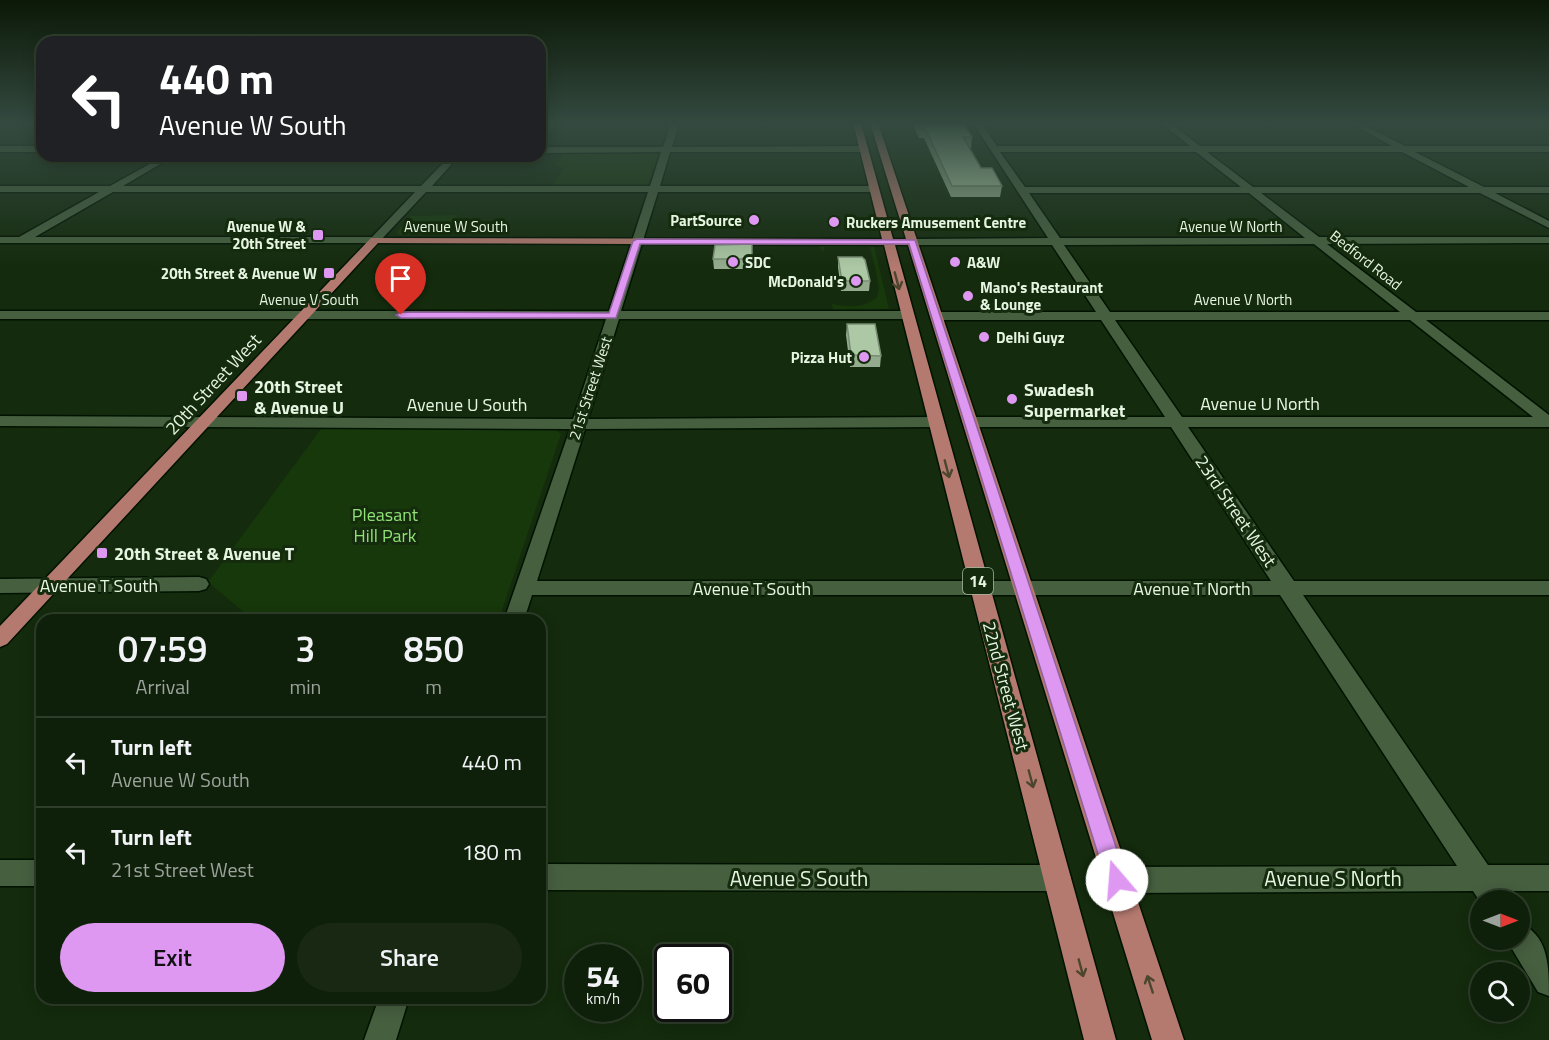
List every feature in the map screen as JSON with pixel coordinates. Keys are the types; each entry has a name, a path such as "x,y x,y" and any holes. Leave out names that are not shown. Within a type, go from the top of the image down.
{"main road":[{"name":"22nd Street West","path":"869,172 1100,1040"},
{"name":"14","path":"889,172 1168,1040"},
{"name":"Avenue W South","path":"375,240 912,242"},
{"name":"20th Street West","path":"0,639 375,240"}],"street":[{"path":"0,252 142,172"},
{"name":"20th Street West","path":"375,240 440,172"},
{"name":"21st Street West","path":"516,614 660,172"},
{"name":"23rd Street West","path":"1010,172 1488,889"},
{"name":"Bedford Road","path":"1227,172 1549,422"},
{"path":"1447,172 1549,225"},
{"path":"0,189 873,189"},
{"path":"1022,190 1549,190"},
{"name":"Avenue W South","path":"0,240 375,240"},
{"name":"Avenue W North","path":"912,242 1549,240"},
{"name":"Avenue V South","path":"0,315 906,315"},
{"name":"Avenue V North","path":"936,316 1549,316"},
{"name":"Avenue U South","path":"0,421 934,422"},
{"name":"Avenue U North","path":"970,422 1549,422"},
{"name":"Avenue T South","path":"0,586 199,584"},
{"name":"Avenue T South","path":"525,588 980,589"},
{"name":"Avenue T North","path":"980,589 1549,588"},
{"path":"0,873 36,873"},
{"name":"Avenue S South","path":"546,877 1057,878"},
{"name":"Avenue S North","path":"1117,880 1488,889 1549,878"},
{"path":"1529,950 1549,981"},
{"path":"380,1040 392,1004"}],"green space":[{"path":"562,172 653,172 648,187 557,186 553,184"},
{"path":"458,215 442,235 399,235 396,233 411,216"},
{"path":"819,246 874,246 889,309 833,310 832,304 860,305 877,297 879,289 876,266 870,247 824,247 822,251"},
{"name":"Pleasant Hill Park","path":"321,429 555,429 561,434 501,614 246,614 208,582"}],"building":[{"path":"945,172 994,172 1002,186 952,186"},
{"path":"752,244 752,259 713,259 715,245"},
{"path":"838,257 862,257 865,260 870,281 842,281"},
{"path":"847,324 875,324 881,356 851,355"}],"place":[{"name":"PartSource","path":"754,220"},
{"name":"Ruckers Amusement Centre","path":"834,222"},
{"name":"Avenue W & 20th Street","path":"318,235"},
{"name":"SDC","path":"733,262"},
{"name":"A&W","path":"955,262"},
{"name":"20th Street & Avenue W","path":"329,273"},
{"name":"McDonald's","path":"856,281"},
{"name":"Mano's Restaurant & Lounge","path":"968,296"},
{"name":"Delhi Guyz","path":"984,337"},
{"name":"Pizza Hut","path":"864,357"},
{"name":"20th Street & Avenue U","path":"242,396"},
{"name":"Swadesh Supermarket","path":"1012,399"},
{"name":"20th Street & Avenue T","path":"102,553"}],"route":[{"path":"401,315 613,316 637,241 912,242 1117,880"}]}
